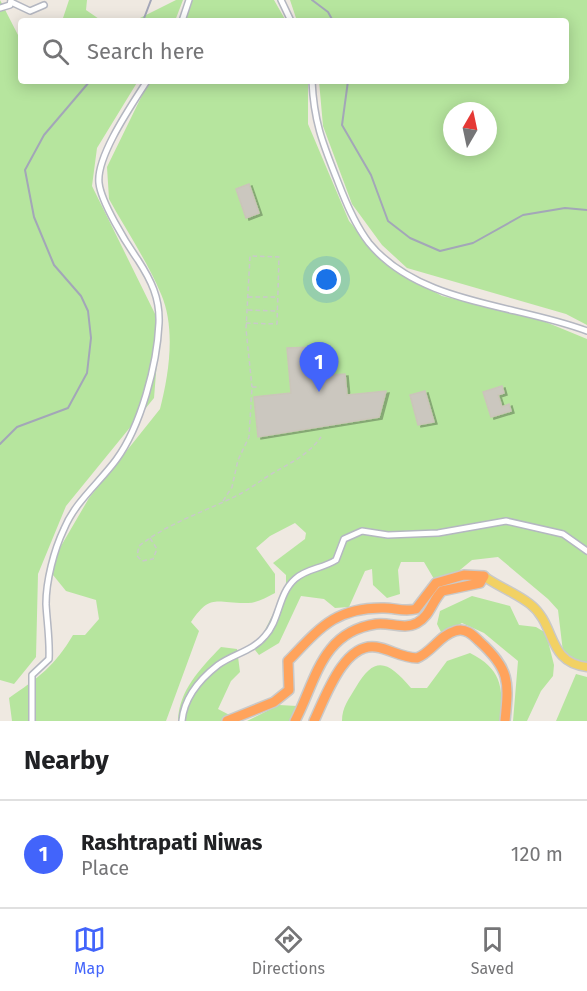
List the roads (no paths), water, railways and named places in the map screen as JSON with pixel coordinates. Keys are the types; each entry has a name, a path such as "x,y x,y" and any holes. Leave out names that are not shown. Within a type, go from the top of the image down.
{"highway":[{"path":"227,721 274,702 289,690 288,661 325,623 339,616 363,610 384,608 407,611 416,609 436,583 464,575 485,577"},
{"path":"295,721 309,684 337,642 348,634 376,624 415,624 428,614 442,591 480,583 485,577"},
{"path":"314,721 337,673 357,651 375,646 417,658 451,633 460,630 473,635 501,662 507,683 505,721"}],"main road":[{"path":"485,577 530,604 544,621 559,654 574,665 587,668"}],"street":[{"path":"183,18 189,0"},
{"path":"282,0 290,18"},
{"path":"0,9 7,7 11,1 30,11 44,5"},
{"path":"32,721 32,675 49,659 46,601 61,537 75,509 116,460 133,434 143,407 159,325 159,305 153,284 124,238 99,183 103,160 130,106 145,84"},
{"path":"312,84 315,123 347,206 368,241 385,259 416,279 457,296 549,317 587,331"},
{"path":"182,721 186,700 219,664 248,650 264,638 274,624 285,592 293,580 308,570 336,560 344,539 351,534 362,531 388,535 438,533 506,521 563,534 587,551"}],"railway":[{"path":"144,18 151,0"},
{"path":"312,0 328,12 331,18"},
{"path":"0,444 17,427 68,408 87,373 91,338 88,311 81,296 54,265 34,217 25,170 44,135 87,84"},
{"path":"348,84 342,125 371,175 388,221 410,238 440,251 473,243 523,215 565,208 587,210"}],"place":[{"name":"Rashtrapati Niwas","path":"319,392"}]}
